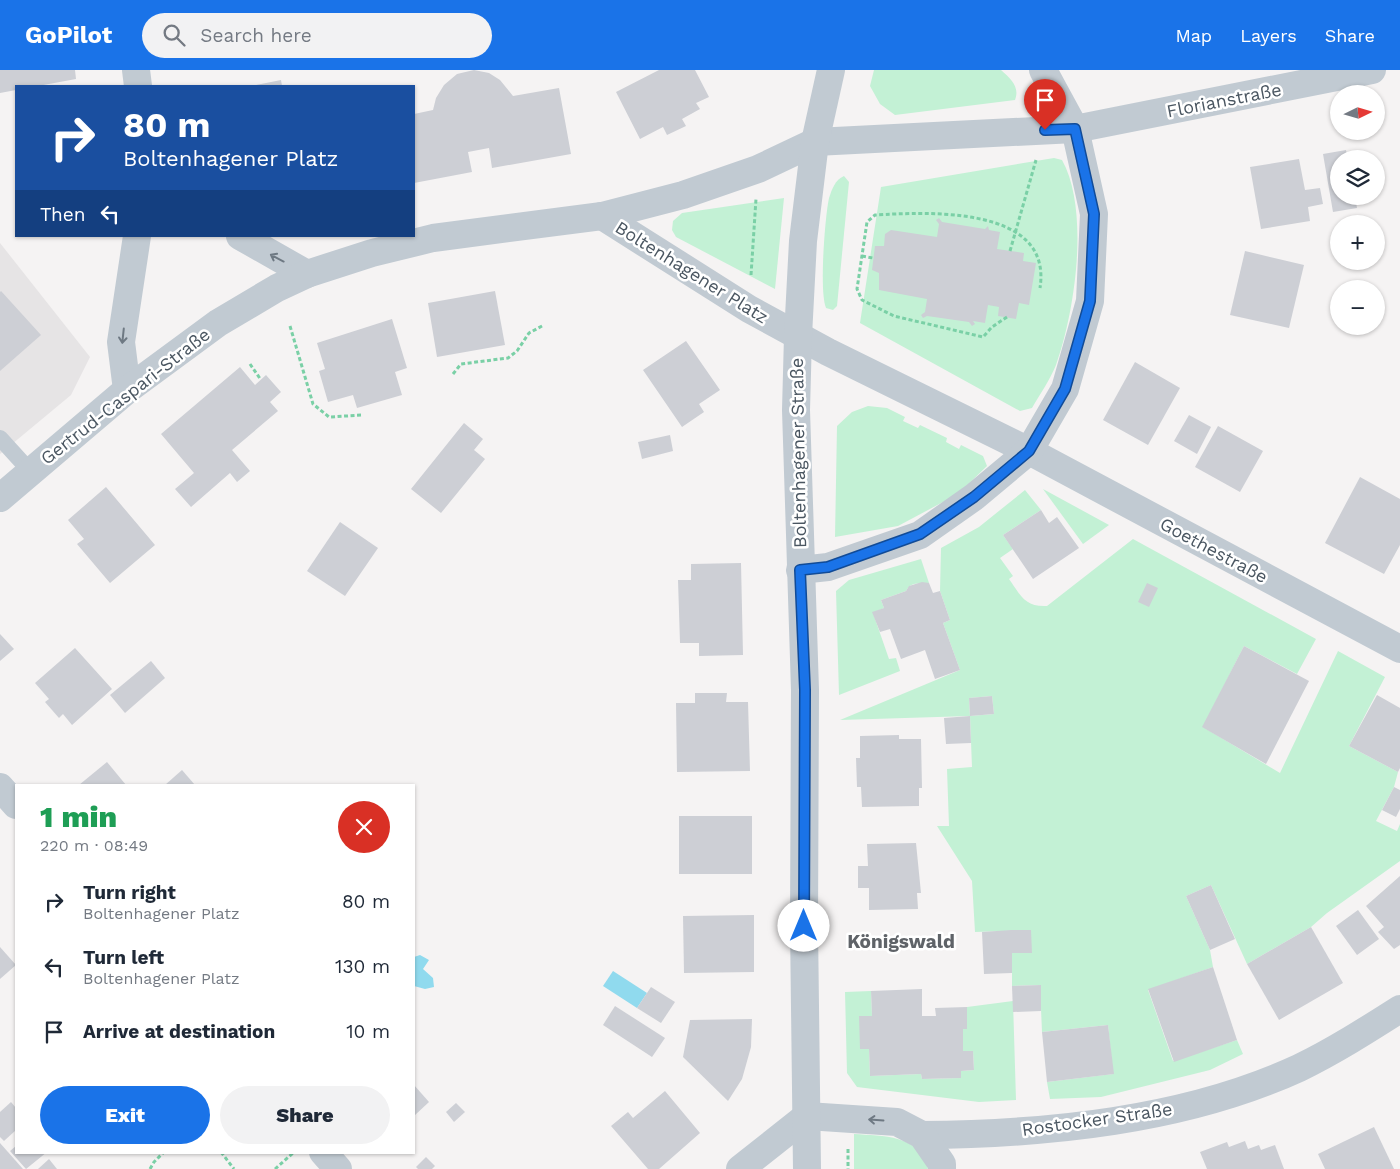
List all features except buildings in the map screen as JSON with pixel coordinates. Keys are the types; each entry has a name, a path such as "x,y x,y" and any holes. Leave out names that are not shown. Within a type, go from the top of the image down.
{"street":[{"path":"136,70 138,85"},
{"name":"Boltenhagener Straße","path":"807,1169 804,926 805,690 796,410 803,241 815,142 831,70"},
{"path":"800,570 828,567 920,534 974,497 1029,451 1065,389 1090,301 1094,214 1075,129 1043,70"},
{"name":"Florianstraße","path":"1075,129 1372,70"},
{"name":"Boltenhagener Platz","path":"602,216 682,195 758,169 815,142 1075,129"},
{"name":"Boltenhagener Platz","path":"602,216 749,309 798,336 1029,451"},
{"name":"Gertrud-Caspari-Straße","path":"0,498 127,390 218,323 277,288 307,274 372,252 433,238 602,216"},
{"path":"127,390 121,342 137,237"},
{"path":"242,237 307,274"},
{"name":"Goethestraße","path":"1029,451 1400,649"},
{"path":"0,787 15,804"},
{"name":"Rostocker Straße","path":"922,1135 972,1134 1086,1124 1158,1114 1229,1094 1298,1068 1400,1009"},
{"path":"740,1169 807,1116 897,1122 922,1135 942,1164 942,1169"},
{"path":"325,1154 338,1169"}],"lane":[{"path":"0,438 30,471"}],"path":[{"path":"1010,251 1045,130"},
{"path":"749,309 758,169"},
{"path":"1006,317 992,327 983,337 894,316 862,300 857,289 867,222 875,215 934,212 965,215 1015,230 1029,244 1039,262 1042,278 1040,288"},
{"path":"862,256 874,258"},
{"path":"453,374 461,364 508,358 517,352 529,334 544,325"},
{"path":"290,326 313,404 328,417 362,415"},
{"path":"250,364 261,380"},
{"path":"150,1169 162,1154"},
{"path":"223,1154 234,1169"},
{"path":"275,1169 292,1154"}],"shaded area":[{"path":"0,243 90,357 71,395 0,454"}],"green space":[{"path":"874,70 1001,70 1014,84 1016,95 1015,100 895,115 880,104 870,86"},
{"path":"1054,158 1062,160 1071,181 1076,206 1077,261 1074,290 1063,343 1054,371 1032,408 1020,411 860,323 881,187"},
{"path":"844,176 849,182 837,306 833,310 826,308 824,299 824,236 829,198 836,182"},
{"path":"784,198 775,289 676,237 672,230 673,221 682,213"},
{"path":"868,406 887,408 905,417 903,421 918,428 920,425 947,438 946,442 959,449 961,445 983,456 987,466 958,494 898,526 835,537 837,426 852,412"},
{"path":"1043,489 1109,525 1083,544"},
{"path":"1025,490 1041,510 1003,535 1013,549 1000,558 1013,576 1009,579 1017,591 1033,605 1047,606 1133,539 1316,639 1297,674 1244,646 1203,727 1280,773 1338,651 1385,677 1349,746 1398,772 1394,787 1376,821 1397,831 1400,824 1400,861 1327,913 1311,927 1247,964 1211,885 1186,896 1210,950 1213,967 1148,990 1173,1061 1237,1040 1243,1054 1210,1070 1101,1097 1050,1099 1047,1082 1113,1074 1108,1025 1042,1032 1040,985 1012,986 1012,953 1031,953 1031,930 975,932 972,881 937,826 949,826 947,769 972,767 970,716 840,720 960,670 943,623 950,620 940,591 941,548 979,527","holes":["992,696 994,714 970,716 969,698"]},
{"path":"921,559 929,583 911,585 906,591 881,600 884,608 873,613 889,659 896,658 900,671 839,695 836,591 849,580"},
{"path":"871,991 872,1016 859,1016 869,1049 870,1076 921,1074 922,1079 961,1078 961,1071 974,1070 973,1051 963,1051 963,1029 967,1029 967,1007 1013,1001 1016,1100 979,1102 857,1087 847,1073 845,992"},
{"path":"854,1134 877,1135 908,1143 917,1149 928,1169 854,1169"}],"water":[{"path":"420,955 429,960 423,969 433,978 434,987 425,989 415,986 415,957"},
{"path":"613,971 647,993 637,1008 603,986"}],"district":[{"name":"Königswald","path":"901,941"}],"route":[{"path":"804,926 805,690 800,570 828,567 920,534 961,507 1029,451 1065,389 1090,301 1094,214 1075,129 1045,130"}]}
